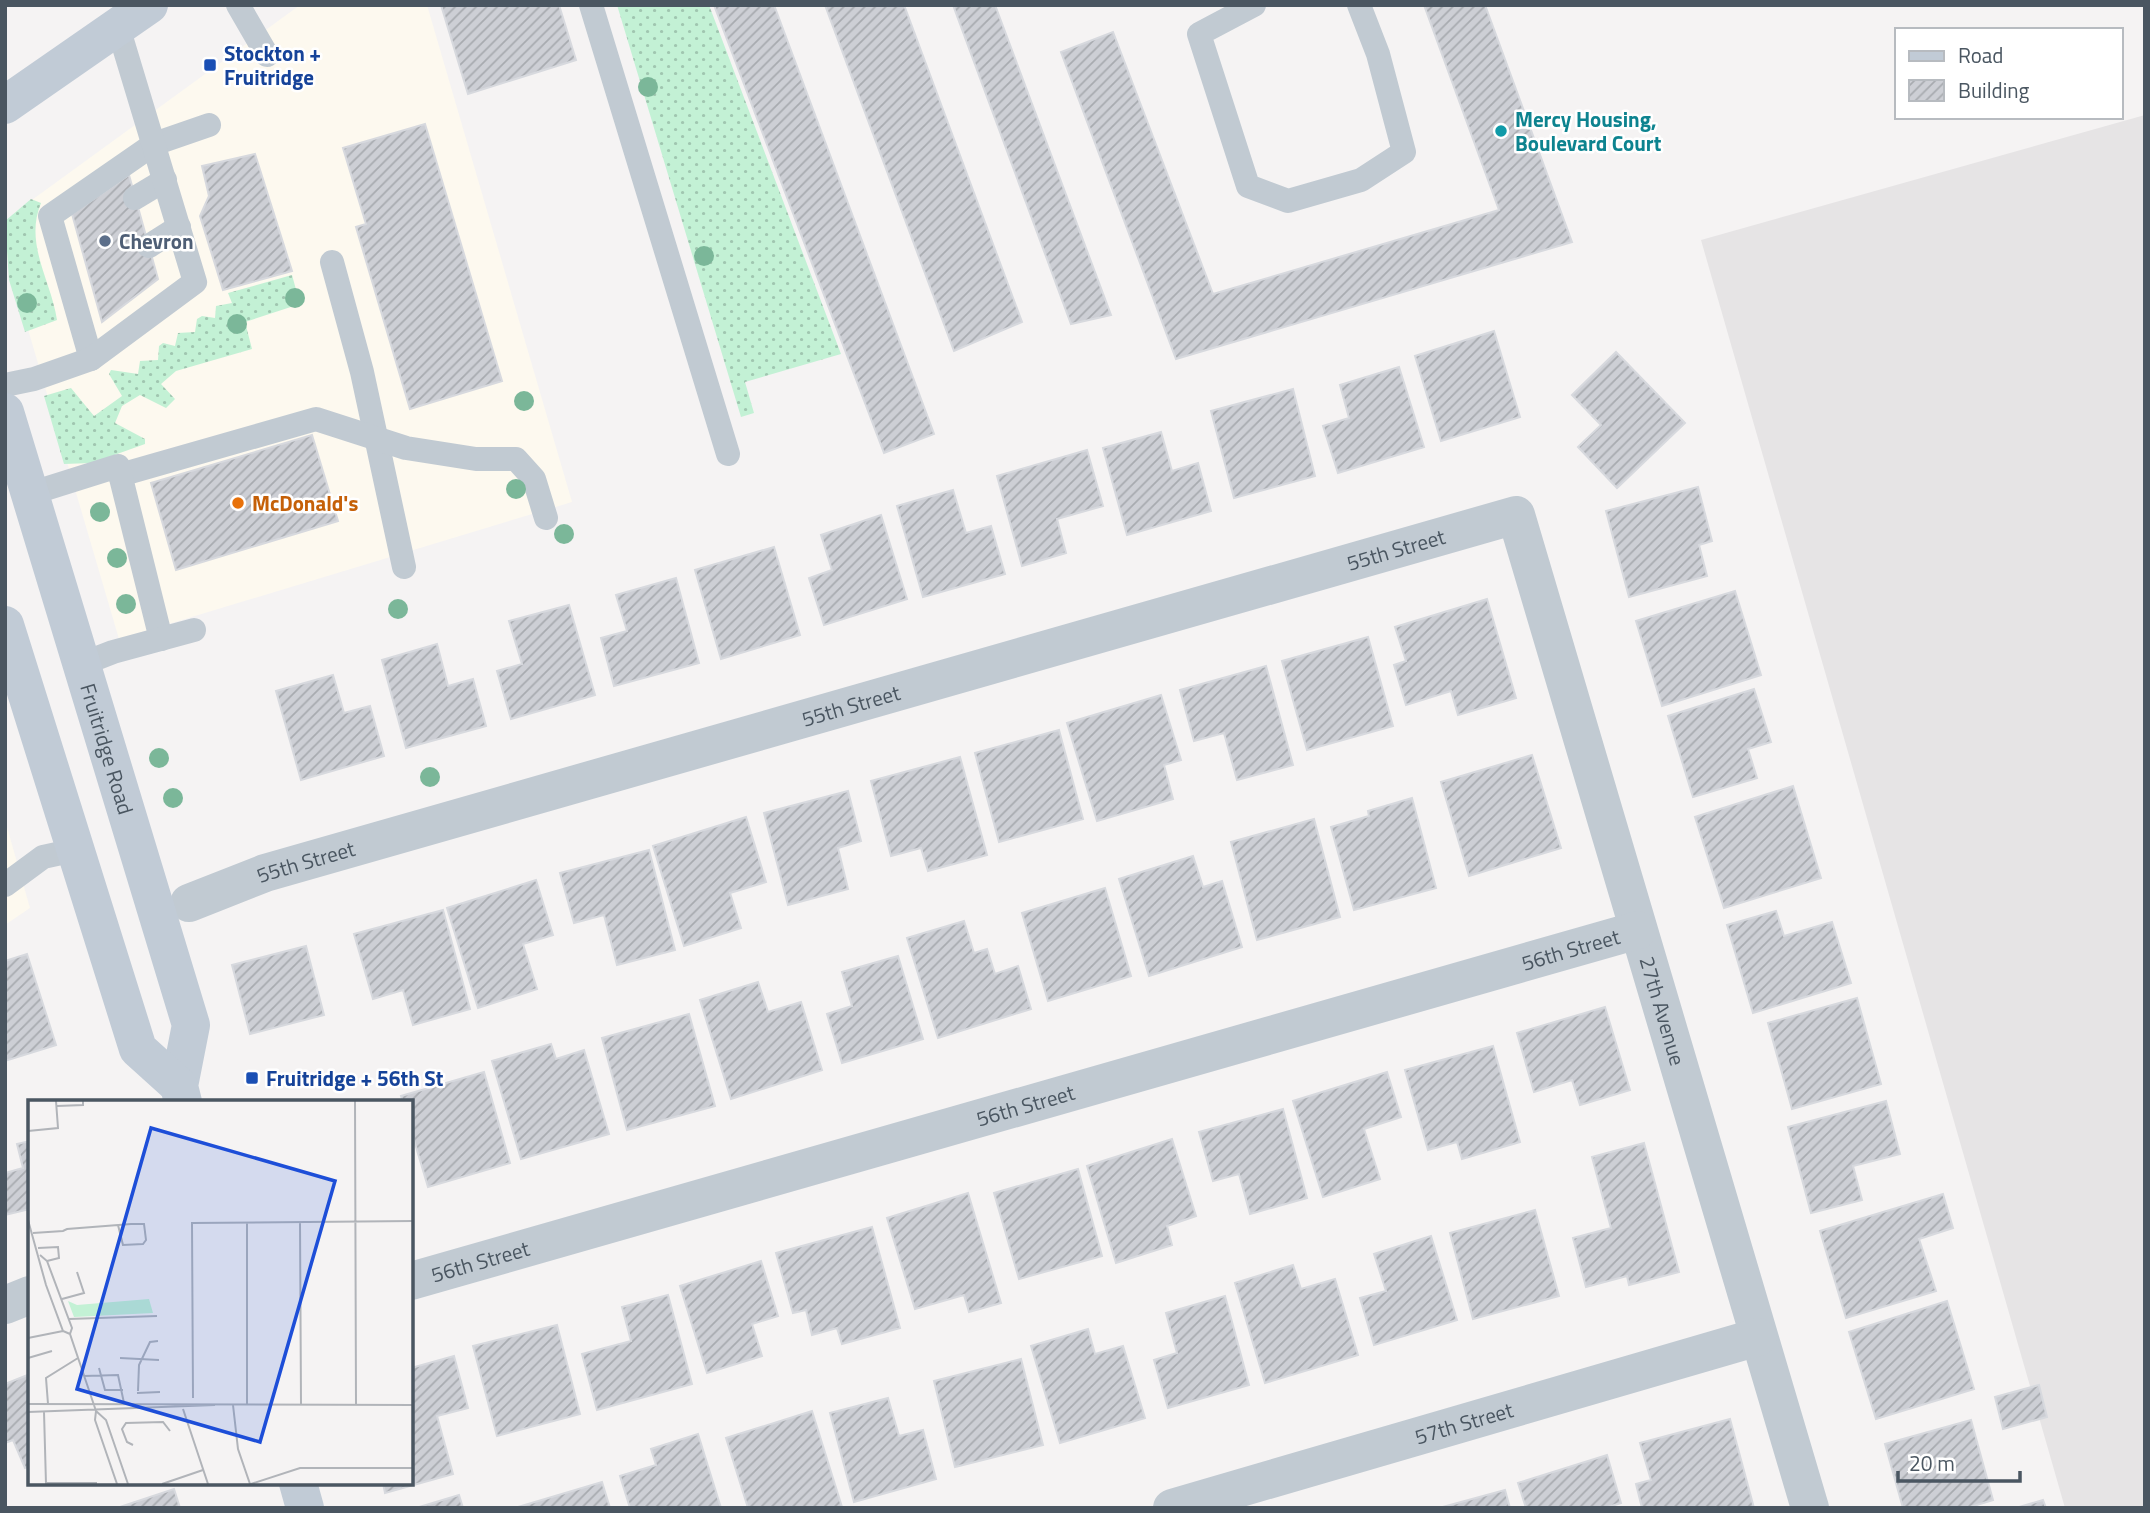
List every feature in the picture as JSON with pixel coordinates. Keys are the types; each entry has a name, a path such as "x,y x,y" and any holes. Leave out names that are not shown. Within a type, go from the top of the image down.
{"main road":[{"path":"5,105 149,5"},
{"name":"Fruitridge Road","path":"5,412 191,1025 181,1094"},
{"name":"Fruitridge Road","path":"5,625 138,1049 181,1094"},
{"path":"299,1485 305,1508"}],"street":[{"name":"55th Street","path":"189,903 265,873 1516,515"},
{"name":"27th Avenue","path":"1516,515 1810,1508"},
{"name":"56th Street","path":"413,1280 1638,930"},
{"path":"5,1305 28,1296"},
{"name":"57th Street","path":"1172,1508 1758,1337"}],"lane":[{"path":"238,5 267,55"},
{"path":"591,5 728,454"},
{"path":"1254,5 1199,34 1248,186 1288,201 1362,180 1404,152 1378,54 1359,5"},
{"path":"5,386 91,359 195,282 118,27"},
{"path":"91,359 83,292 69,242 50,216 154,144 209,125"},
{"path":"135,198 165,180"},
{"path":"149,246 179,227"},
{"path":"332,262 362,372 404,567"},
{"path":"120,475 316,419 406,447 476,459 516,459 534,479 546,517"},
{"path":"29,494 118,466 161,639"},
{"path":"82,664 194,630"},
{"path":"5,886 43,857 75,850"}],"shaded area":[{"path":"300,5 427,5 572,502 119,639 5,251 5,227 14,213"},
{"path":"2145,115 2145,1508 2065,1508 1701,240"},
{"path":"5,820 30,908 5,925"}],"green space":[{"path":"617,5 709,5 841,354 745,382 754,413 741,417"},
{"path":"31,199 41,203 35,233 40,262 57,320 25,332 9,280 5,221"},
{"path":"292,275 300,304 245,322 252,349 176,371 161,384 175,399 166,408 140,395 122,406 115,423 145,439 145,444 92,463 64,464 44,396 71,388 94,416 122,396 109,374 111,370 138,374 140,361 158,360 159,346 163,343 175,346 178,333 195,332 197,319 202,316 215,318 216,306 232,303 228,293"}],"building":[{"path":"441,5 559,5 576,60 468,94"},
{"path":"714,5 774,5 934,434 884,453"},
{"path":"825,5 904,5 1022,322 954,351"},
{"path":"953,5 995,5 1111,315 1071,324"},
{"name":"Mercy Housing, Boulevard Court","path":"1424,5 1485,5 1572,242 1176,359 1061,52 1113,32 1213,294 1499,210"},
{"path":"425,124 502,381 410,409 356,227 366,224 343,148"},
{"path":"255,154 292,271 223,290 200,216 209,196 202,166"},
{"path":"129,175 158,279 102,322 72,214"},
{"path":"1494,331 1520,417 1441,441 1415,356"},
{"path":"1616,352 1685,423 1617,488 1578,447 1601,425 1572,395"},
{"path":"1399,367 1424,447 1338,473 1323,426 1349,418 1340,385"},
{"path":"1293,389 1315,476 1234,498 1211,411"},
{"path":"1161,432 1172,471 1198,463 1211,511 1127,535 1103,448"},
{"path":"312,435 338,521 176,570 151,483"},
{"path":"1087,450 1103,506 1057,519 1066,553 1022,566 997,476"},
{"path":"1698,487 1712,541 1699,545 1707,576 1629,597 1606,511"},
{"path":"953,490 966,533 991,526 1005,574 923,597 897,506"},
{"path":"881,515 907,599 824,625 809,578 832,570 821,535"},
{"path":"774,547 800,635 721,659 695,570"},
{"path":"676,578 699,663 614,686 601,638 627,631 616,595"},
{"path":"1735,591 1761,675 1662,706 1636,621"},
{"path":"1487,599 1516,698 1458,715 1451,691 1406,705 1394,665 1406,661 1395,627"},
{"path":"569,605 595,695 511,719 497,671 522,664 509,621"},
{"path":"1368,637 1393,726 1307,750 1282,661"},
{"path":"437,644 448,686 473,679 486,726 406,748 382,660"},
{"path":"1266,666 1293,765 1237,780 1224,733 1194,741 1180,690"},
{"path":"333,675 344,713 370,706 384,756 301,780 276,691"},
{"path":"1754,689 1771,742 1748,749 1757,778 1693,797 1668,716"},
{"path":"1161,695 1181,760 1164,765 1173,799 1097,821 1067,723"},
{"path":"1059,730 1083,819 999,842 975,753"},
{"path":"1532,755 1561,848 1469,876 1441,782"},
{"path":"960,757 987,855 928,871 921,848 891,856 871,781"},
{"path":"1793,786 1821,878 1724,908 1695,817"},
{"path":"848,791 861,841 838,848 848,889 788,905 764,813"},
{"path":"1412,798 1436,888 1354,910 1331,827 1369,816 1368,811"},
{"path":"746,817 766,882 730,893 741,928 684,946 653,846"},
{"path":"1314,819 1340,917 1257,940 1231,842"},
{"path":"649,850 675,950 617,965 604,915 574,923 560,873"},
{"path":"1193,856 1203,887 1222,881 1242,947 1149,976 1119,879"},
{"path":"536,880 553,935 523,944 537,989 478,1008 447,908"},
{"path":"1105,888 1131,976 1048,1001 1022,913"},
{"path":"443,910 470,1009 413,1025 403,990 373,999 354,934"},
{"path":"1776,911 1784,936 1832,922 1851,983 1753,1013 1727,925"},
{"path":"964,921 974,953 987,949 995,974 1018,966 1031,1009 938,1038 907,938"},
{"path":"306,946 324,1015 250,1034 232,965"},
{"path":"27,954 56,1045 5,1061 5,961"},
{"path":"898,956 923,1039 842,1063 827,1014 852,1006 842,972"},
{"path":"758,982 768,1012 801,1002 822,1070 731,1099 700,1000"},
{"path":"1857,998 1881,1084 1792,1109 1768,1023"},
{"path":"1605,1007 1630,1090 1580,1105 1572,1080 1534,1092 1517,1033"},
{"path":"689,1014 715,1106 627,1130 602,1038"},
{"path":"551,1044 556,1059 584,1050 609,1134 521,1159 492,1061"},
{"path":"1493,1046 1520,1142 1462,1159 1457,1142 1428,1150 1405,1070"},
{"path":"484,1072 510,1163 428,1187 413,1137 413,1100 402,1100 401,1096"},
{"path":"1387,1072 1401,1117 1364,1129 1380,1179 1323,1197 1293,1101"},
{"path":"1886,1101 1900,1154 1853,1166 1862,1200 1811,1213 1788,1127"},
{"path":"1283,1109 1307,1198 1250,1214 1239,1174 1213,1181 1199,1132"},
{"path":"1172,1139 1196,1216 1167,1226 1172,1245 1116,1263 1087,1166"},
{"path":"28,1141 28,1209 5,1215 5,1173 23,1168 17,1144"},
{"path":"1644,1143 1679,1272 1629,1285 1627,1276 1586,1287 1573,1238 1611,1228 1592,1157"},
{"path":"1078,1169 1102,1256 1019,1279 994,1193"},
{"path":"968,1193 1001,1303 969,1312 964,1295 915,1309 887,1218"},
{"path":"1943,1194 1953,1228 1919,1239 1936,1291 1846,1318 1820,1231"},
{"path":"1535,1210 1559,1296 1473,1319 1450,1233"},
{"path":"872,1227 900,1328 842,1344 837,1328 812,1335 806,1310 793,1313 776,1253"},
{"path":"1431,1236 1457,1320 1374,1345 1360,1298 1386,1291 1374,1254"},
{"path":"761,1261 778,1316 752,1324 762,1356 707,1373 680,1286"},
{"path":"1293,1265 1301,1289 1335,1279 1358,1355 1265,1383 1235,1283"},
{"path":"668,1295 692,1384 597,1410 582,1354 631,1341 622,1307"},
{"path":"1225,1296 1249,1385 1168,1408 1154,1360 1177,1353 1166,1313"},
{"path":"1947,1301 1974,1389 1876,1419 1849,1332"},
{"path":"557,1325 580,1414 497,1436 473,1346"},
{"path":"1088,1329 1095,1354 1123,1346 1145,1418 1060,1443 1031,1346"},
{"path":"454,1356 468,1408 437,1416 453,1474 385,1493 383,1485 413,1485 413,1367"},
{"path":"1021,1359 1043,1445 955,1467 934,1381"},
{"path":"28,1375 28,1467 25,1468 13,1440 5,1443 5,1384"},
{"path":"2039,1385 2047,1417 2003,1429 1995,1397"},
{"path":"888,1398 899,1436 923,1430 936,1479 854,1502 830,1413"},
{"path":"812,1411 842,1507 748,1508 726,1438"},
{"path":"1730,1419 1754,1508 1642,1508 1636,1484 1651,1480 1640,1443"},
{"path":"1971,1420 1993,1500 1967,1508 1903,1508 1885,1444"},
{"path":"698,1434 721,1508 630,1508 620,1476 656,1465 651,1449"},
{"path":"1607,1455 1621,1503 1605,1508 1526,1508 1518,1483"},
{"path":"602,1482 610,1508 518,1507"},
{"path":"174,1489 180,1508 117,1508"},
{"path":"1505,1490 1510,1508 1439,1508"},
{"path":"459,1495 463,1508 416,1508"},
{"path":"2043,1500 2046,1508 2016,1508"}],"place":[{"name":"Stockton + Fruitridge","path":"210,65"},
{"name":"Mercy Housing, Boulevard Court","path":"1501,131"},
{"name":"Chevron","path":"105,241"},
{"name":"McDonald's","path":"238,503"},
{"name":"Fruitridge + 56th St","path":"252,1078"}]}
